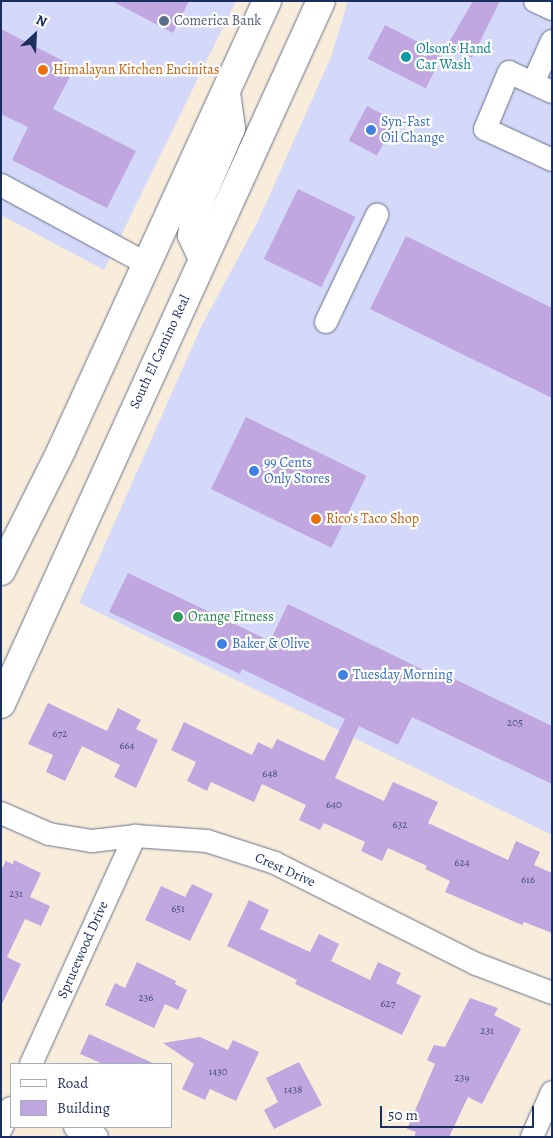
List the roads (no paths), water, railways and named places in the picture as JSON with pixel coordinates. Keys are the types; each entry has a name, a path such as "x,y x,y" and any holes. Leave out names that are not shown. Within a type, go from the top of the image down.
{"main road":[{"path":"1,571 61,451 267,1"},
{"name":"South El Camino Real","path":"1,704 322,1"},
{"path":"203,259 192,235 196,210 231,128 226,92"}],"street":[{"path":"535,1 552,10"},
{"path":"552,40 542,88 509,72 485,129 552,160"},
{"path":"1,185 147,264"},
{"path":"326,322 377,215"},
{"name":"Crest Drive","path":"1,813 49,834 92,841 135,836 208,841 274,863 476,964 552,993"},
{"name":"Sprucewood Drive","path":"31,1063 135,836"},
{"path":"532,1137 552,1092"},
{"path":"1,1129 10,1110"},
{"path":"77,1128 97,1137"}],"place":[{"name":"Comerica Bank","path":"164,21"},
{"name":"Olson's Hand Car Wash","path":"406,57"},
{"name":"Himalayan Kitchen Encinitas","path":"43,70"},
{"name":"Syn-Fast Oil Change","path":"371,130"},
{"name":"99 Cents Only Stores","path":"254,471"},
{"name":"Rico's Taco Shop","path":"316,519"},
{"name":"Orange Fitness","path":"178,617"},
{"name":"Baker & Olive","path":"222,644"},
{"name":"Tuesday Morning","path":"343,675"}]}
